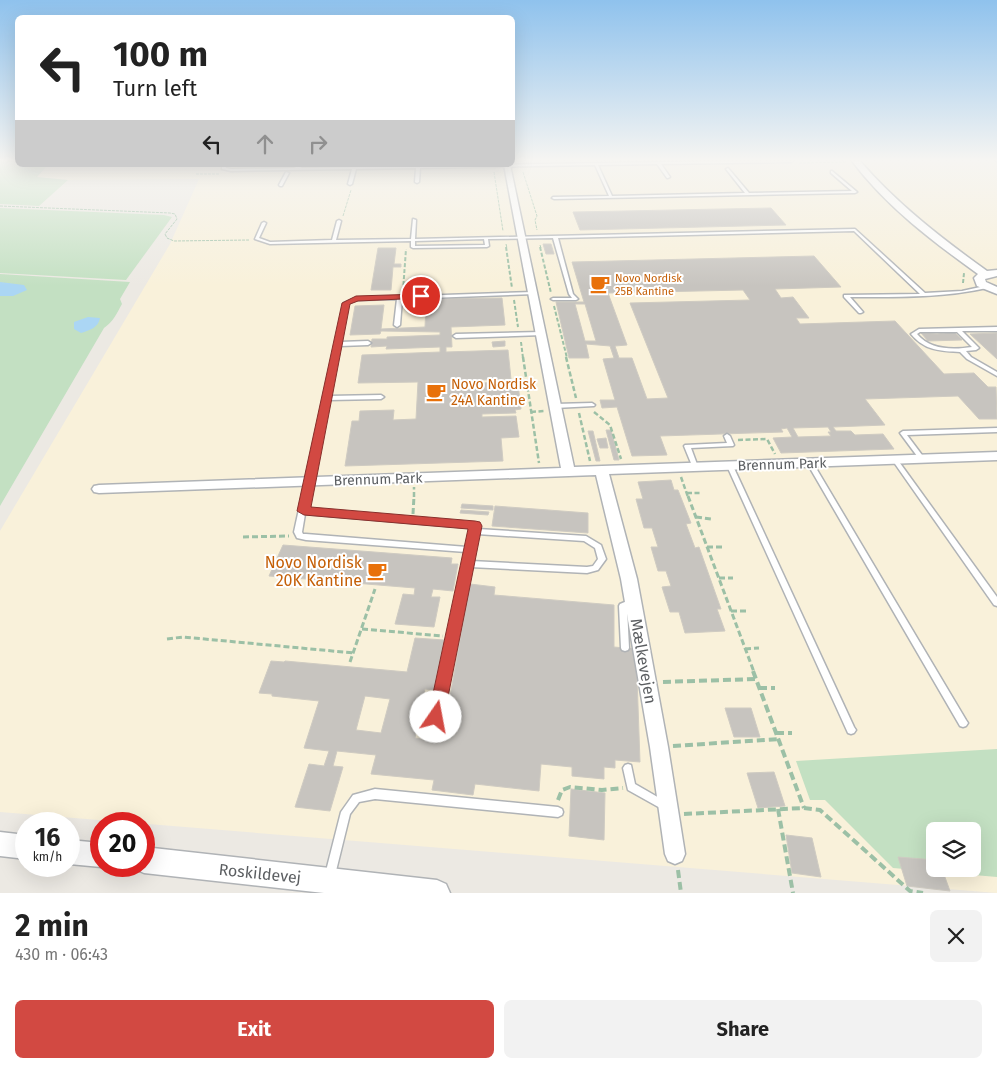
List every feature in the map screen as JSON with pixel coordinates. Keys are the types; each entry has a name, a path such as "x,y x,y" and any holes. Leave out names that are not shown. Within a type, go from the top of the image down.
{"street":[{"path":"515,203 568,471"},
{"path":"895,203 946,244 993,274"},
{"path":"993,274 981,275 979,280 986,287 997,291"},
{"name":"Brennum Park","path":"99,489 997,456"},
{"name":"Mælkevejen","path":"597,471 633,601 659,747 675,854"},
{"path":"0,844 15,846"},
{"name":"Roskildevej","path":"155,861 437,893"}],"lane":[{"path":"414,220 413,248 488,246 486,238"},
{"path":"334,241 341,221"},
{"path":"264,223 257,240 262,242 855,230 924,295"},
{"path":"553,300 576,299 570,294 555,236"},
{"path":"861,312 846,296 924,295 962,292 986,287"},
{"path":"470,550 300,536 298,532 304,511 346,303 356,298 533,293"},
{"path":"397,325 402,297"},
{"path":"958,330 976,348 962,350 934,348 920,342 914,334 919,330 997,329"},
{"path":"456,336 541,334"},
{"path":"338,344 368,343"},
{"path":"962,350 970,358 997,374"},
{"path":"326,398 380,397"},
{"path":"555,406 577,405 592,407"},
{"path":"922,459 903,433 997,430"},
{"path":"696,467 687,446 731,446 728,438"},
{"path":"895,460 997,603"},
{"path":"810,463 963,724"},
{"path":"730,466 851,730"},
{"path":"304,511 413,520 586,539 598,547 602,559 595,568 587,570 467,564"},
{"path":"436,717 475,528"},
{"path":"625,648 623,606 633,601"},
{"path":"628,768 632,787 669,811"},
{"path":"328,881 346,812 356,798 375,794 558,812"}],"path":[{"path":"341,221 346,203"},
{"path":"500,203 541,472"},
{"path":"533,203 537,216 534,220 577,405 597,471"},
{"path":"402,297 407,240"},
{"path":"592,407 610,425 624,470"},
{"path":"728,438 768,439 780,464"},
{"path":"681,476 804,808"},
{"path":"413,520 414,478"},
{"path":"687,493 700,493"},
{"path":"696,517 711,519"},
{"path":"243,537 300,536"},
{"path":"707,547 722,547"},
{"path":"719,578 733,578"},
{"path":"350,662 375,589"},
{"path":"731,611 747,611"},
{"path":"362,629 452,637"},
{"path":"167,639 183,637 354,653"},
{"path":"745,649 759,648"},
{"path":"647,683 756,679"},
{"path":"760,688 776,688"},
{"path":"776,733 792,733"},
{"path":"659,747 779,739"},
{"path":"558,812 558,796 562,790 570,787 602,790 632,787"},
{"path":"669,811 804,808 820,810 910,891 923,893"},
{"path":"778,809 793,893"},
{"path":"675,854 681,893"}],"shaded area":[{"path":"188,203 997,203 997,893 155,825 155,812 90,812 90,819 80,818 80,812 0,812 0,531 170,244"}],"green space":[{"path":"0,203 43,203 39,206"},
{"path":"0,208 164,215 172,217 126,280 0,273"},
{"path":"0,274 130,282 120,299 122,304 110,323 104,328 0,506"},
{"path":"997,749 997,877 981,876 981,822 926,822 926,871 893,868 825,800 810,800 796,761"}],"water":[{"path":"0,282 24,285 27,290 13,296 0,296"},
{"path":"88,317 100,318 97,324 90,330 81,333 74,329 74,322"}],"building":[{"path":"771,208 786,225 580,230 573,212"},
{"path":"543,244 551,244 554,254 546,254"},
{"path":"378,248 396,248 394,264 401,264 401,267 393,267 391,290 371,290"},
{"path":"814,256 841,287 775,289 781,298 793,297 809,318 796,318 800,324 895,321 944,374 974,373 988,387 996,387 997,419 979,419 958,396 865,399 885,425 833,427 836,431 851,431 855,435 883,434 894,449 781,453 773,438 792,437 787,428 781,429 783,432 660,436 667,455 632,456 617,407 602,408 600,400 615,400 603,359 614,358 610,346 586,344 589,358 569,358 556,302 584,302 572,262","holes":["743,290 750,300 630,303 668,398 647,399 632,358 619,358 615,346 627,345 608,293","575,304 585,304 596,341 585,341","828,427 831,432 828,432 831,436 798,437 793,428"]},
{"path":"502,298 505,325 451,327 452,347 446,347 446,352 508,350 511,379 479,380 479,383 512,382 512,384 518,384 521,409 515,410 516,413 482,414 482,417 516,416 519,437 501,438 503,461 345,466 352,421 359,421 360,411 394,410 393,420 416,419 418,382 358,383 362,355 440,352 440,347 386,349 387,346 371,347 372,339 440,335 440,332 381,331 380,334 350,335 355,306 384,305 381,329 425,327 426,304 440,304 440,299"},
{"path":"954,332 962,340 928,341 921,333 937,334"},
{"path":"997,333 997,359 970,334"},
{"path":"505,341 505,346 493,347 492,342"},
{"path":"606,430 611,430 619,460 614,460"},
{"path":"588,431 593,431 600,461 596,461"},
{"path":"606,438 608,448 600,448 597,439"},
{"path":"671,480 674,490 678,490 691,523 686,524 695,548 699,547 721,609 717,609 725,631 685,633 679,612 670,612 662,587 671,586 666,571 658,571 651,547 658,547 652,528 644,528 636,499 643,499 638,482"},
{"path":"462,504 493,506 493,510 461,508"},
{"path":"495,506 588,513 588,533 492,526"},
{"path":"461,510 489,512 488,515 460,513"},
{"path":"283,545 452,558 451,564 458,564 453,591 433,589 431,597 440,597 434,627 395,624 403,594 414,595 415,588 269,576"},
{"path":"470,584 495,587 494,595 614,605 614,647 636,649 640,762 615,760 615,768 604,767 604,779 572,776 572,767 541,764 539,791 475,784 473,795 432,790 434,780 371,774 376,755 337,751 333,766 343,767 330,811 295,807 309,764 324,766 329,751 304,748 319,701 259,693 271,661 407,672 415,638 444,640 434,690 425,689 415,738 442,741","holes":["365,696 390,699 381,733 356,730"]},
{"path":"725,708 751,708 760,737 734,737"},
{"path":"774,772 785,806 758,808 747,773"},
{"path":"571,789 605,793 604,840 569,836"},
{"path":"786,835 812,838 821,877 792,873"},
{"path":"898,857 926,859 926,877 945,877 950,891 907,886"}],"place":[{"name":"Novo Nordisk 25B Kantine","path":"600,284"},
{"name":"Novo Nordisk 24A Kantine","path":"436,392"},
{"name":"Novo Nordisk 20K Kantine","path":"377,571"}],"route":[{"path":"421,296 356,298 346,303 304,511 475,526 436,717"}]}
